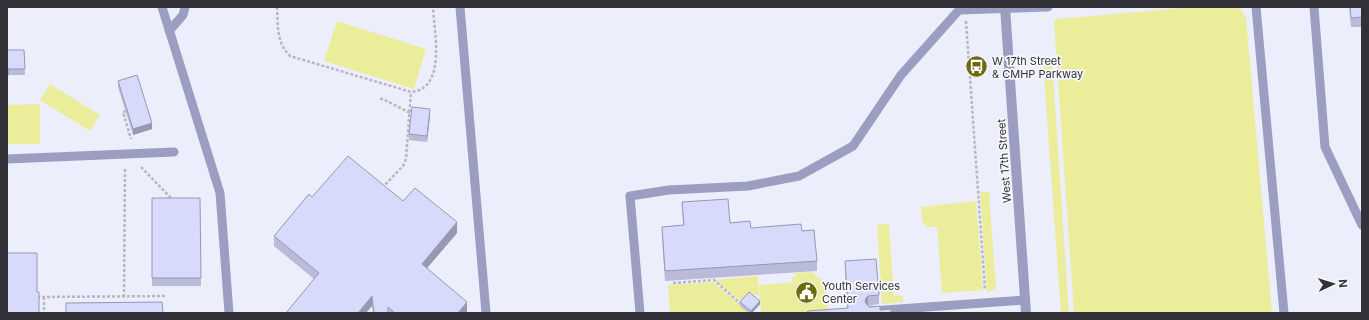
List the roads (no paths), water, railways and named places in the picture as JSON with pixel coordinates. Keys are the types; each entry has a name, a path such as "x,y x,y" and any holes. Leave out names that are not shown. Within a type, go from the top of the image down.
{"street":[{"name":"West 17th Street","path":"1005,8 1026,313"}],"lane":[{"path":"162,7 220,193 229,313"},
{"path":"169,31 184,11 192,7"},
{"path":"460,7 486,313"},
{"path":"640,313 638,310 630,196 669,190 748,186 800,176 853,146 901,75 959,10 1048,7"},
{"path":"1256,7 1284,313"},
{"path":"1314,7 1325,148 1362,225"},
{"path":"7,159 174,152"},
{"path":"871,311 1025,300"}],"place":[{"name":"W 17th Street & CMHP Parkway","path":"977,67"},
{"name":"Youth Services Center","path":"806,292"}]}
